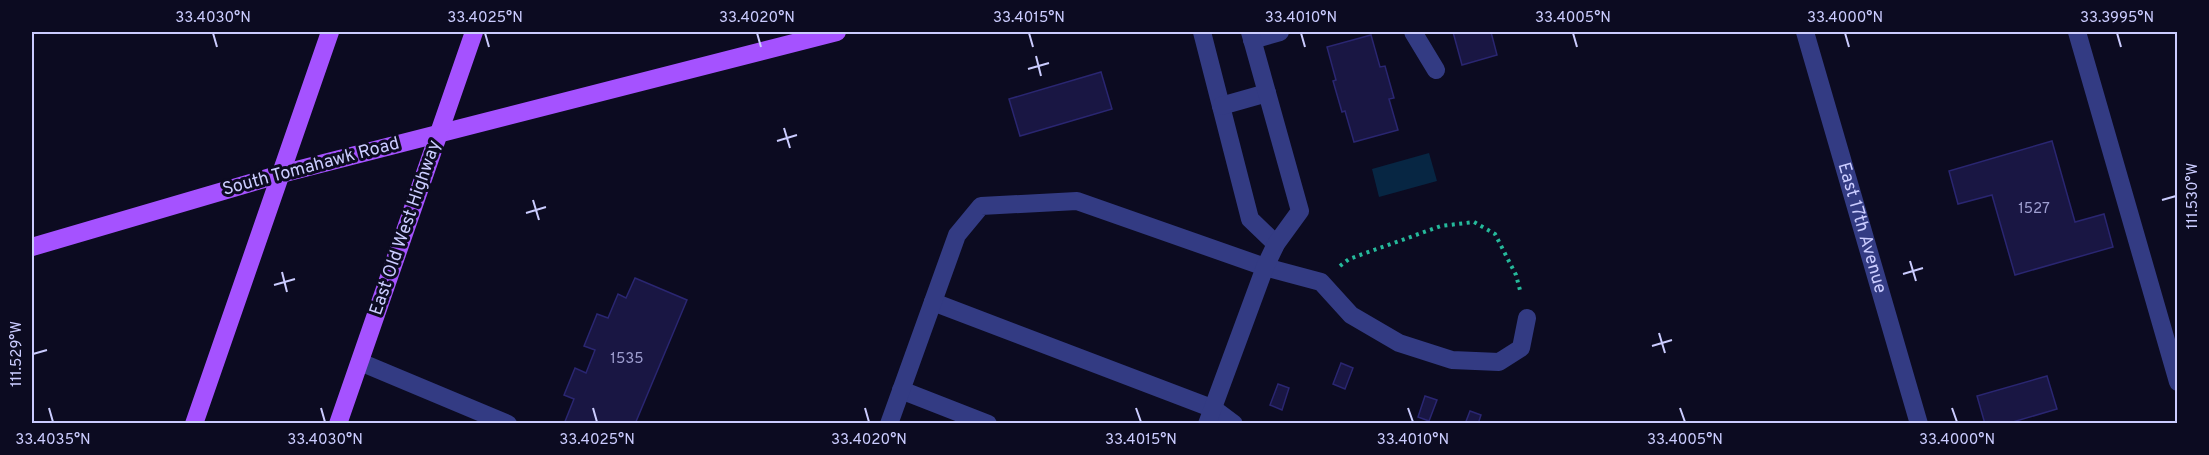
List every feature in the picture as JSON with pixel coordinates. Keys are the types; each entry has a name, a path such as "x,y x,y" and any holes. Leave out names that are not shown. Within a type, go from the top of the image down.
{"main road":[{"path":"194,423 330,32"},
{"name":"East Old West Highway","path":"338,423 474,32"},
{"name":"South Tomahawk Road","path":"32,247 281,174 837,32"}],"street":[{"path":"1202,32 1250,219 1276,244"},
{"path":"1210,416 1265,267 1276,244 1300,211 1251,36 1280,32"},
{"path":"1413,32 1436,70"},
{"name":"East 17th Avenue","path":"1805,32 1919,423"},
{"path":"2077,32 2178,382"},
{"path":"1221,106 1267,93"},
{"path":"889,423 957,235 981,206 1077,201 1265,267 1321,282 1351,315 1399,343 1452,360 1499,362 1521,348 1527,318"},
{"path":"933,302 1210,416 1234,423"},
{"path":"360,362 507,423"},
{"path":"901,390 988,423"}],"path":[{"path":"1321,282 1348,259 1441,226 1474,222 1495,234 1516,275 1527,318"}],"water":[{"path":"1429,153 1437,181 1379,197 1372,169"}],"building":[{"path":"1453,32 1491,32 1497,55 1462,65"},
{"path":"1371,35 1380,67 1385,66 1394,98 1389,99 1398,130 1354,142 1333,81 1336,80 1327,47"},
{"path":"1101,72 1112,109 1020,136 1009,99"},
{"path":"2052,141 2075,222 2104,214 2113,247 2015,275 1992,195 1958,204 1949,171"},
{"path":"635,278 687,300 635,424 564,424 574,399 564,395 575,368 586,373 595,350 584,346 597,314 608,318 618,294 626,298"},
{"path":"1341,363 1353,368 1345,389 1333,384"},
{"path":"2047,376 2057,409 2006,424 1985,424 1977,396"},
{"path":"1278,384 1289,388 1282,410 1270,405"},
{"path":"1425,396 1437,400 1429,421 1418,417"},
{"path":"1470,411 1481,415 1478,424 1465,424"}]}
